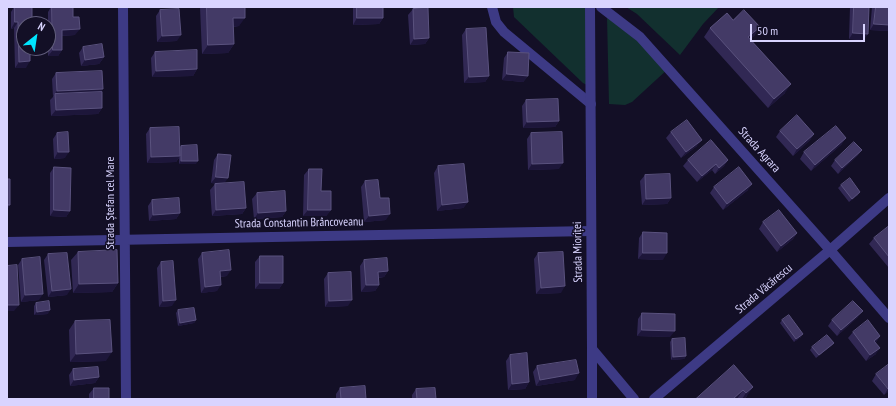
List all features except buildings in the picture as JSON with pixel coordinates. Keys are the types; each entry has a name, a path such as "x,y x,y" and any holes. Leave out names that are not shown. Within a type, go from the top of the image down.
{"street":[{"name":"Strada Ștefan cel Mare","path":"123,7 126,399"},
{"path":"492,7 496,22 504,32 591,104"},
{"name":"Strada Mioriței","path":"590,7 592,399"},
{"name":"Strada Agrara","path":"601,7 640,37 889,318"},
{"name":"Strada Văcărescu","path":"654,399 889,198"},
{"name":"Strada Constantin Brâncoveanu","path":"7,242 591,231"},
{"path":"592,349 634,399"}],"green space":[{"path":"513,7 591,7 587,85 583,83 514,17"},
{"path":"626,7 719,7 703,24 680,55 637,14"},
{"path":"609,16 669,68 632,102 625,105 609,104 607,17"}]}
